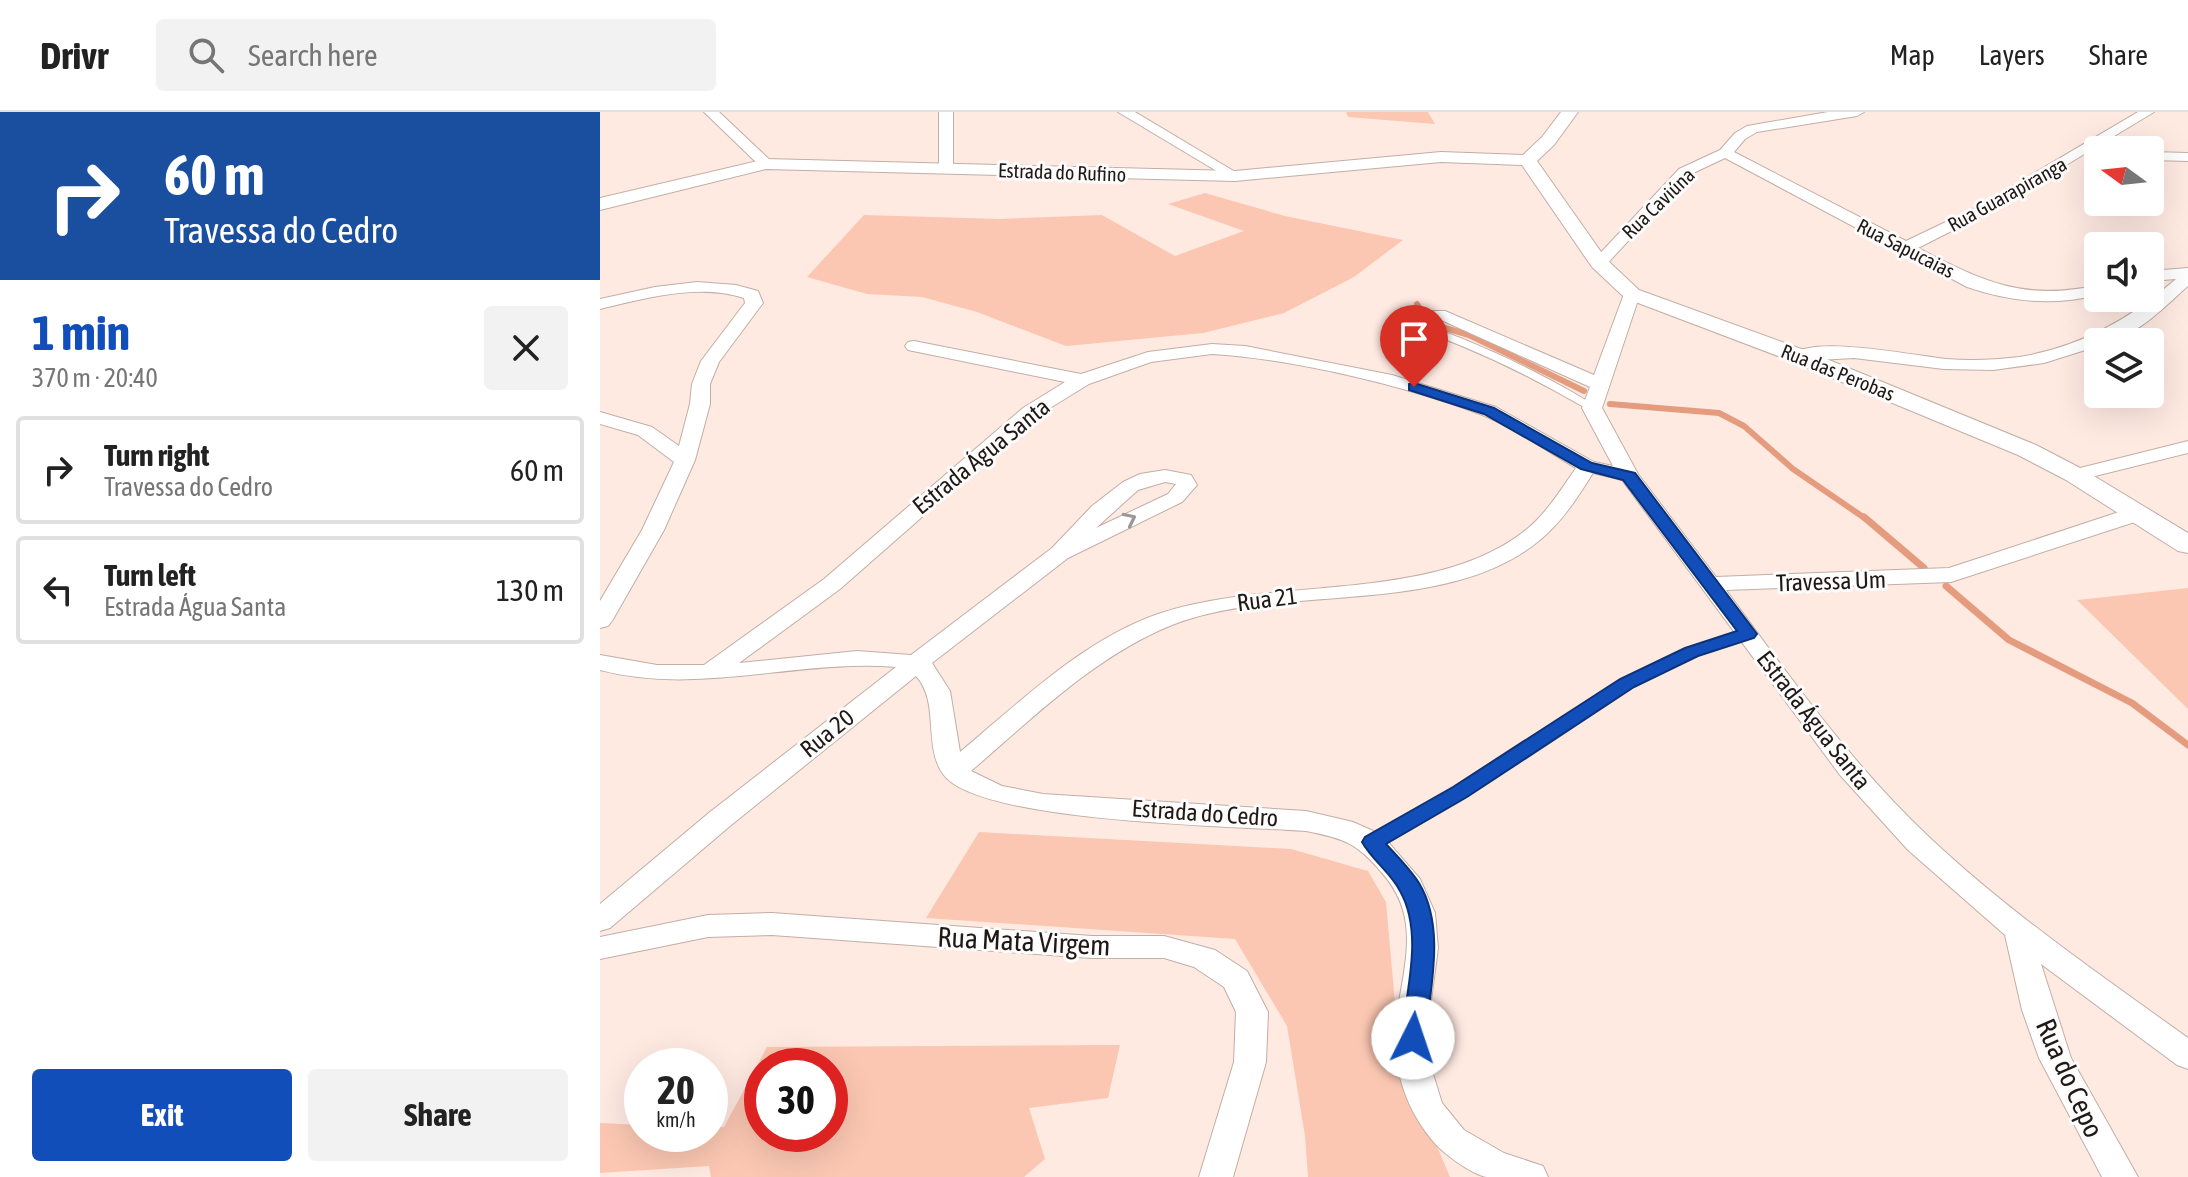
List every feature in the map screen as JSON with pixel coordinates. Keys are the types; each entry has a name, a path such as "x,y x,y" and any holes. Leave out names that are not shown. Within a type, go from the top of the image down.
{"street":[{"path":"711,112 766,164"},
{"path":"946,112 946,169"},
{"path":"1125,112 1235,176"},
{"path":"1527,160 1548,141 1570,112"},
{"name":"Rua Caviúna","path":"1599,263 1684,172 1725,153 1740,136 1752,129 1797,119 1857,112"},
{"name":"Rua Guarapiranga","path":"2113,136 2147,112"},
{"name":"Rua Sapucaias","path":"1725,153 1996,292 2044,299 2084,292"},
{"name":"Rua Guarapiranga","path":"1905,248 2084,155"},
{"path":"2164,156 2188,157"},
{"name":"Estrada do Rufino","path":"602,201 766,164 1235,176 1441,157 1527,160"},
{"name":"Rua das Perobas","path":"1527,160 1599,263 1632,294 1799,356 1965,423 2075,475 2188,545"},
{"path":"2164,276 2188,275"},
{"path":"1799,356 1828,350 1850,350 1949,365 1997,365 2034,360 2112,334 2139,318 2188,275"},
{"path":"600,304 624,297 714,287 752,295 754,303 710,361 701,384 700,404 685,460 653,530 600,621"},
{"path":"1629,476 1592,408 1632,294"},
{"path":"1439,315 1601,385"},
{"path":"914,346 1082,380"},
{"name":"Estrada Água Santa","path":"711,671 832,584 1030,412 1082,380 1148,357 1174,351 1212,349 1280,356 1456,399 1515,424 1587,466 1629,476 1884,808 1947,870 2018,928 2188,1056"},
{"path":"600,418 645,431 685,460"},
{"path":"2075,475 2188,447"},
{"name":"Rua 21","path":"954,771 1066,681 1119,643 1164,620 1218,605 1426,580 1484,563 1522,543 1549,519 1587,466"},
{"name":"Rua 20","path":"600,920 916,662 1060,553 1131,485 1153,475 1184,479 1187,485 1175,498 1060,553"},
{"name":"Travessa Um","path":"1711,584 1951,575 2139,513"},
{"path":"600,662 620,670 657,673 857,658 887,657 916,662 929,671 937,687 945,747 954,771"},
{"name":"Estrada do Cedro","path":"954,771 974,785 1006,796 1043,803 1306,821 1343,829 1372,842 1410,886 1420,913 1423,948 1413,1015 1413,1061 1427,1109 1452,1140 1494,1165 1531,1177"},
{"name":"Rua Mata Virgem","path":"600,948 708,926 772,924 1092,947 1164,947 1204,958 1236,979 1252,1012 1250,1062 1216,1177"},
{"name":"Rua do Cepo","path":"2018,928 2054,1056 2097,1139 2121,1177"}],"lane":[{"path":"1397,319 1473,345 1514,363 1592,408"},
{"path":"1372,842 1460,792 1627,683 1692,652 1748,634"}],"shaded area":[{"path":"1346,112 1428,112 1435,124 1348,117"},
{"path":"1205,193 1285,216 1403,240 1354,277 1284,313 1203,333 1066,346 977,312 922,297 867,294 807,277 864,215 1000,219 1102,215 1175,256 1244,231 1168,204"},
{"path":"2188,588 2188,709 2077,600"},
{"path":"979,832 1291,849 1368,871 1386,902 1400,1059 1450,1177 1308,1177 1305,1136 1287,1026 1235,939 926,918"},
{"path":"1120,1045 1108,1098 1029,1108 1045,1159 1024,1177 711,1177 709,1166 600,1173 600,1123 624,1124 624,1152 728,1152 728,1120 744,1090 744,1152 848,1152 848,1048 766,1048"}],"waterway":[{"path":"1417,304 1428,323 1469,335 1584,391"},
{"path":"1610,404 1719,413 1744,426 1793,469 1866,519"},
{"path":"1864,517 1924,568"},
{"path":"1946,586 2009,640 2132,703 2188,745"}],"route":[{"path":"1413,1038 1413,1015 1423,948 1420,913 1410,886 1372,842 1460,792 1627,683 1692,652 1748,634 1629,476 1587,466 1489,411 1414,387"}]}
